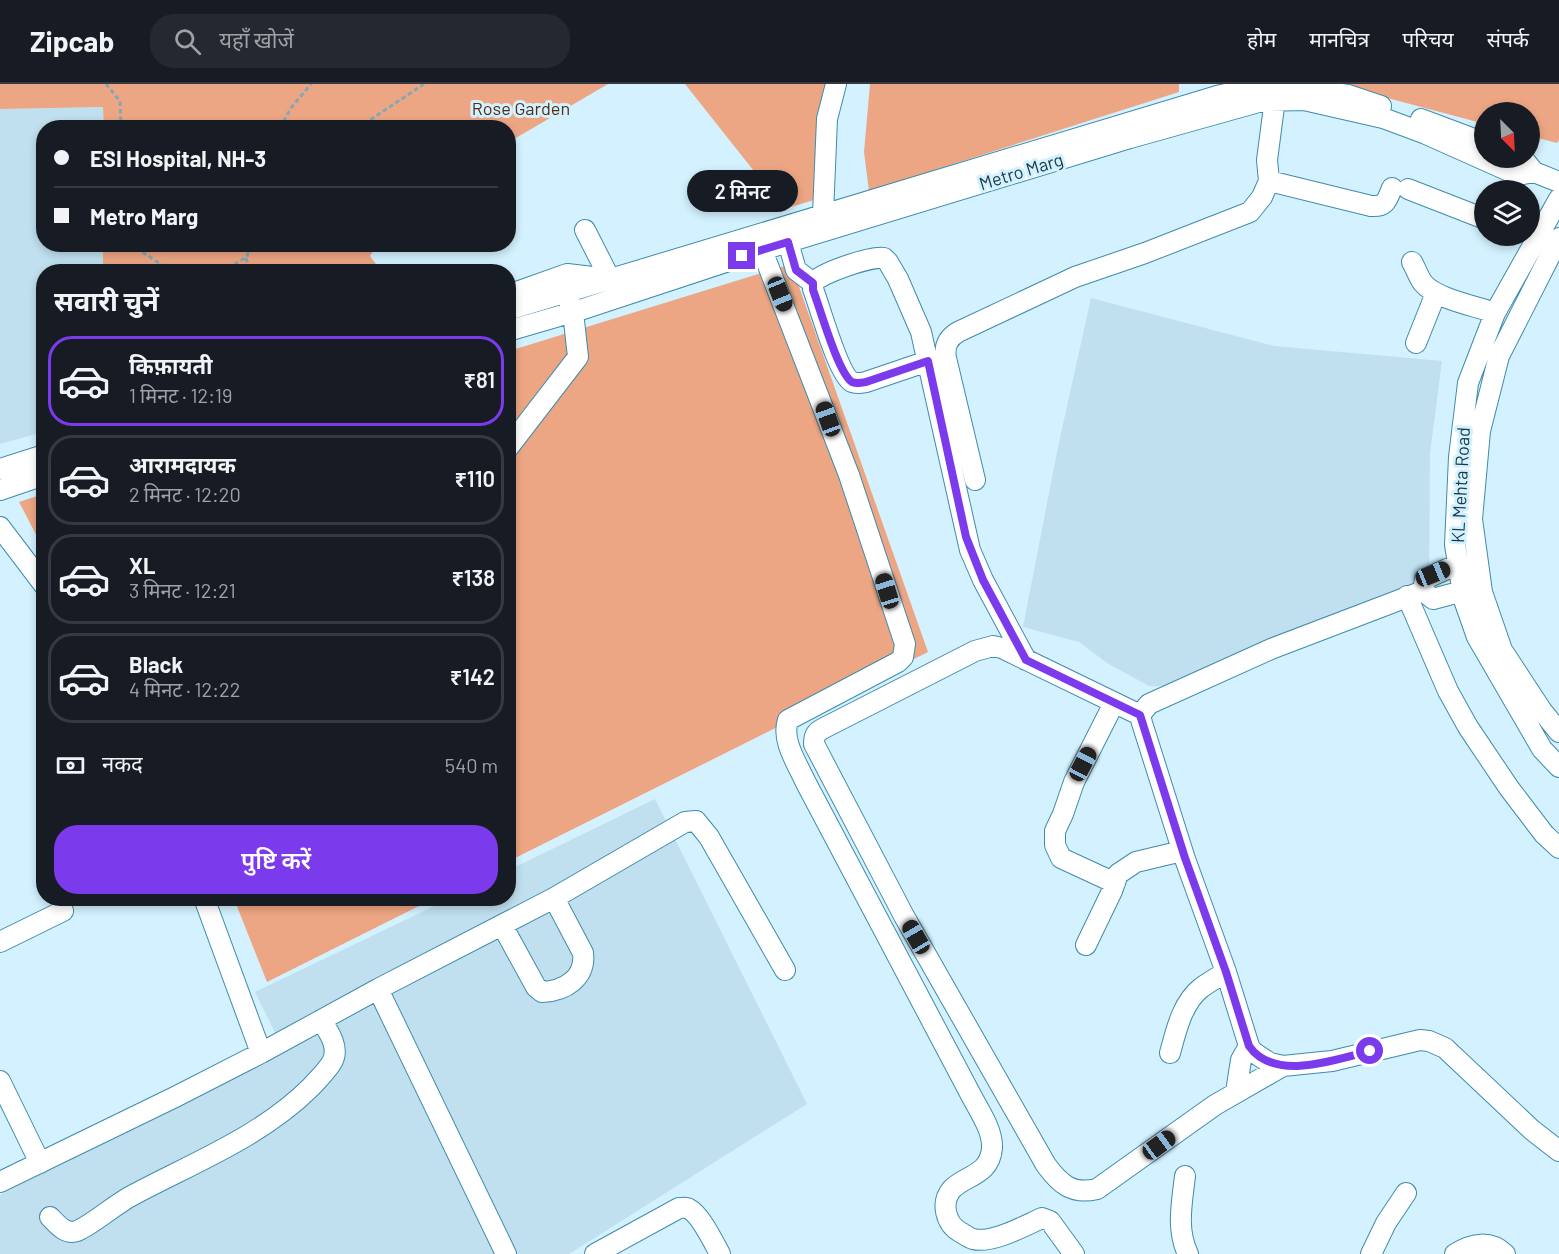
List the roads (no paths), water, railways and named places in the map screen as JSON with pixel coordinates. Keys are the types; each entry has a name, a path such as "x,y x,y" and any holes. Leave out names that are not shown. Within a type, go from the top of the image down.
{"street":[{"path":"826,222 827,119 836,84"},
{"path":"975,480 946,358 946,345 952,336 1075,277 1245,215 1257,206 1269,181 1267,160 1274,88"},
{"name":"Metro Marg","path":"516,329 788,242 826,222 1216,90 1274,88 1348,95 1474,139"},
{"name":"Metro Marg","path":"516,308 610,279 826,222 1232,108 1274,88 1304,100 1383,118 1426,134 1518,175 1534,172"},
{"name":"Metro Marg","path":"1531,168 1534,172 1559,182"},
{"path":"1269,181 1380,207 1400,188 1474,215"},
{"name":"KL Mehta Road","path":"1540,225 1559,198"},
{"path":"585,230 610,279"},
{"name":"KL Mehta Road","path":"1559,238 1499,356 1480,431 1472,519 1482,592 1502,650 1542,711 1559,732"},
{"path":"788,242 796,270 813,283"},
{"name":"KL Mehta Road","path":"1528,246 1495,312 1468,383 1459,457 1455,545 1463,591 1478,637 1542,749 1559,767"},
{"path":"762,249 849,475 905,644 903,657 898,662 788,720 786,728 789,744 805,781 964,1080 990,1135 992,1149 988,1159 980,1172 952,1190 947,1201 945,1215 952,1227 973,1239 989,1239 1042,1218 1050,1221 1074,1254"},
{"path":"928,361 866,382 852,381 841,368 813,290 813,283 820,277 870,259 884,258 892,268 921,332 928,361 970,550 983,580 1026,660"},
{"path":"1412,262 1424,284 1436,292 1495,312"},
{"path":"516,292 567,274 610,279"},
{"path":"516,438 578,357 573,312 566,292"},
{"path":"1416,343 1436,292"},
{"path":"0,469 36,458"},
{"path":"0,489 36,478"},
{"path":"0,527 36,574"},
{"path":"1140,715 1149,704 1159,699 1271,649 1415,593 1425,579 1447,568 1458,566"},
{"path":"1415,593 1433,599 1463,591"},
{"path":"1415,593 1448,691 1468,727 1509,788 1544,834 1559,848"},
{"path":"1283,1066 1236,1092 1097,1190 1081,1191 1066,1187 1056,1179 1040,1155 904,916 817,751 814,737 817,732 975,651 993,646 1002,648 1140,715 1182,851 1253,1052 1270,1064 1283,1066 1332,1061 1408,1042 1429,1041 1445,1048 1532,1130 1559,1151"},
{"path":"1114,703 1074,782 1064,814 1055,831 1055,845 1061,858 1115,883"},
{"path":"0,1182 261,1053 378,989 554,898 685,822 696,821 709,837 785,970"},
{"path":"1086,945 1118,874 1136,862 1182,851"},
{"path":"502,925 536,987 542,992 564,987 573,982 581,972 584,963 583,953 554,898"},
{"path":"207,906 261,1053"},
{"path":"0,942 63,911"},
{"path":"1170,1053 1180,1019 1194,994 1226,972"},
{"path":"378,989 506,1254"},
{"path":"50,1217 63,1230 76,1231 133,1195 259,1128 284,1110 300,1097 332,1063 335,1052 333,1042 321,1020"},
{"path":"1236,1092 1241,1060 1249,1046"},
{"path":"0,1081 40,1163"},
{"path":"1185,1176 1180,1227 1188,1254"},
{"path":"1371,1254 1386,1223 1406,1192"},
{"path":"596,1254 680,1208 690,1209 696,1215 720,1254"},
{"path":"1455,1254 1474,1244 1496,1247 1505,1254"}],"park label":[{"name":"Rose Garden","path":"521,108"}]}
